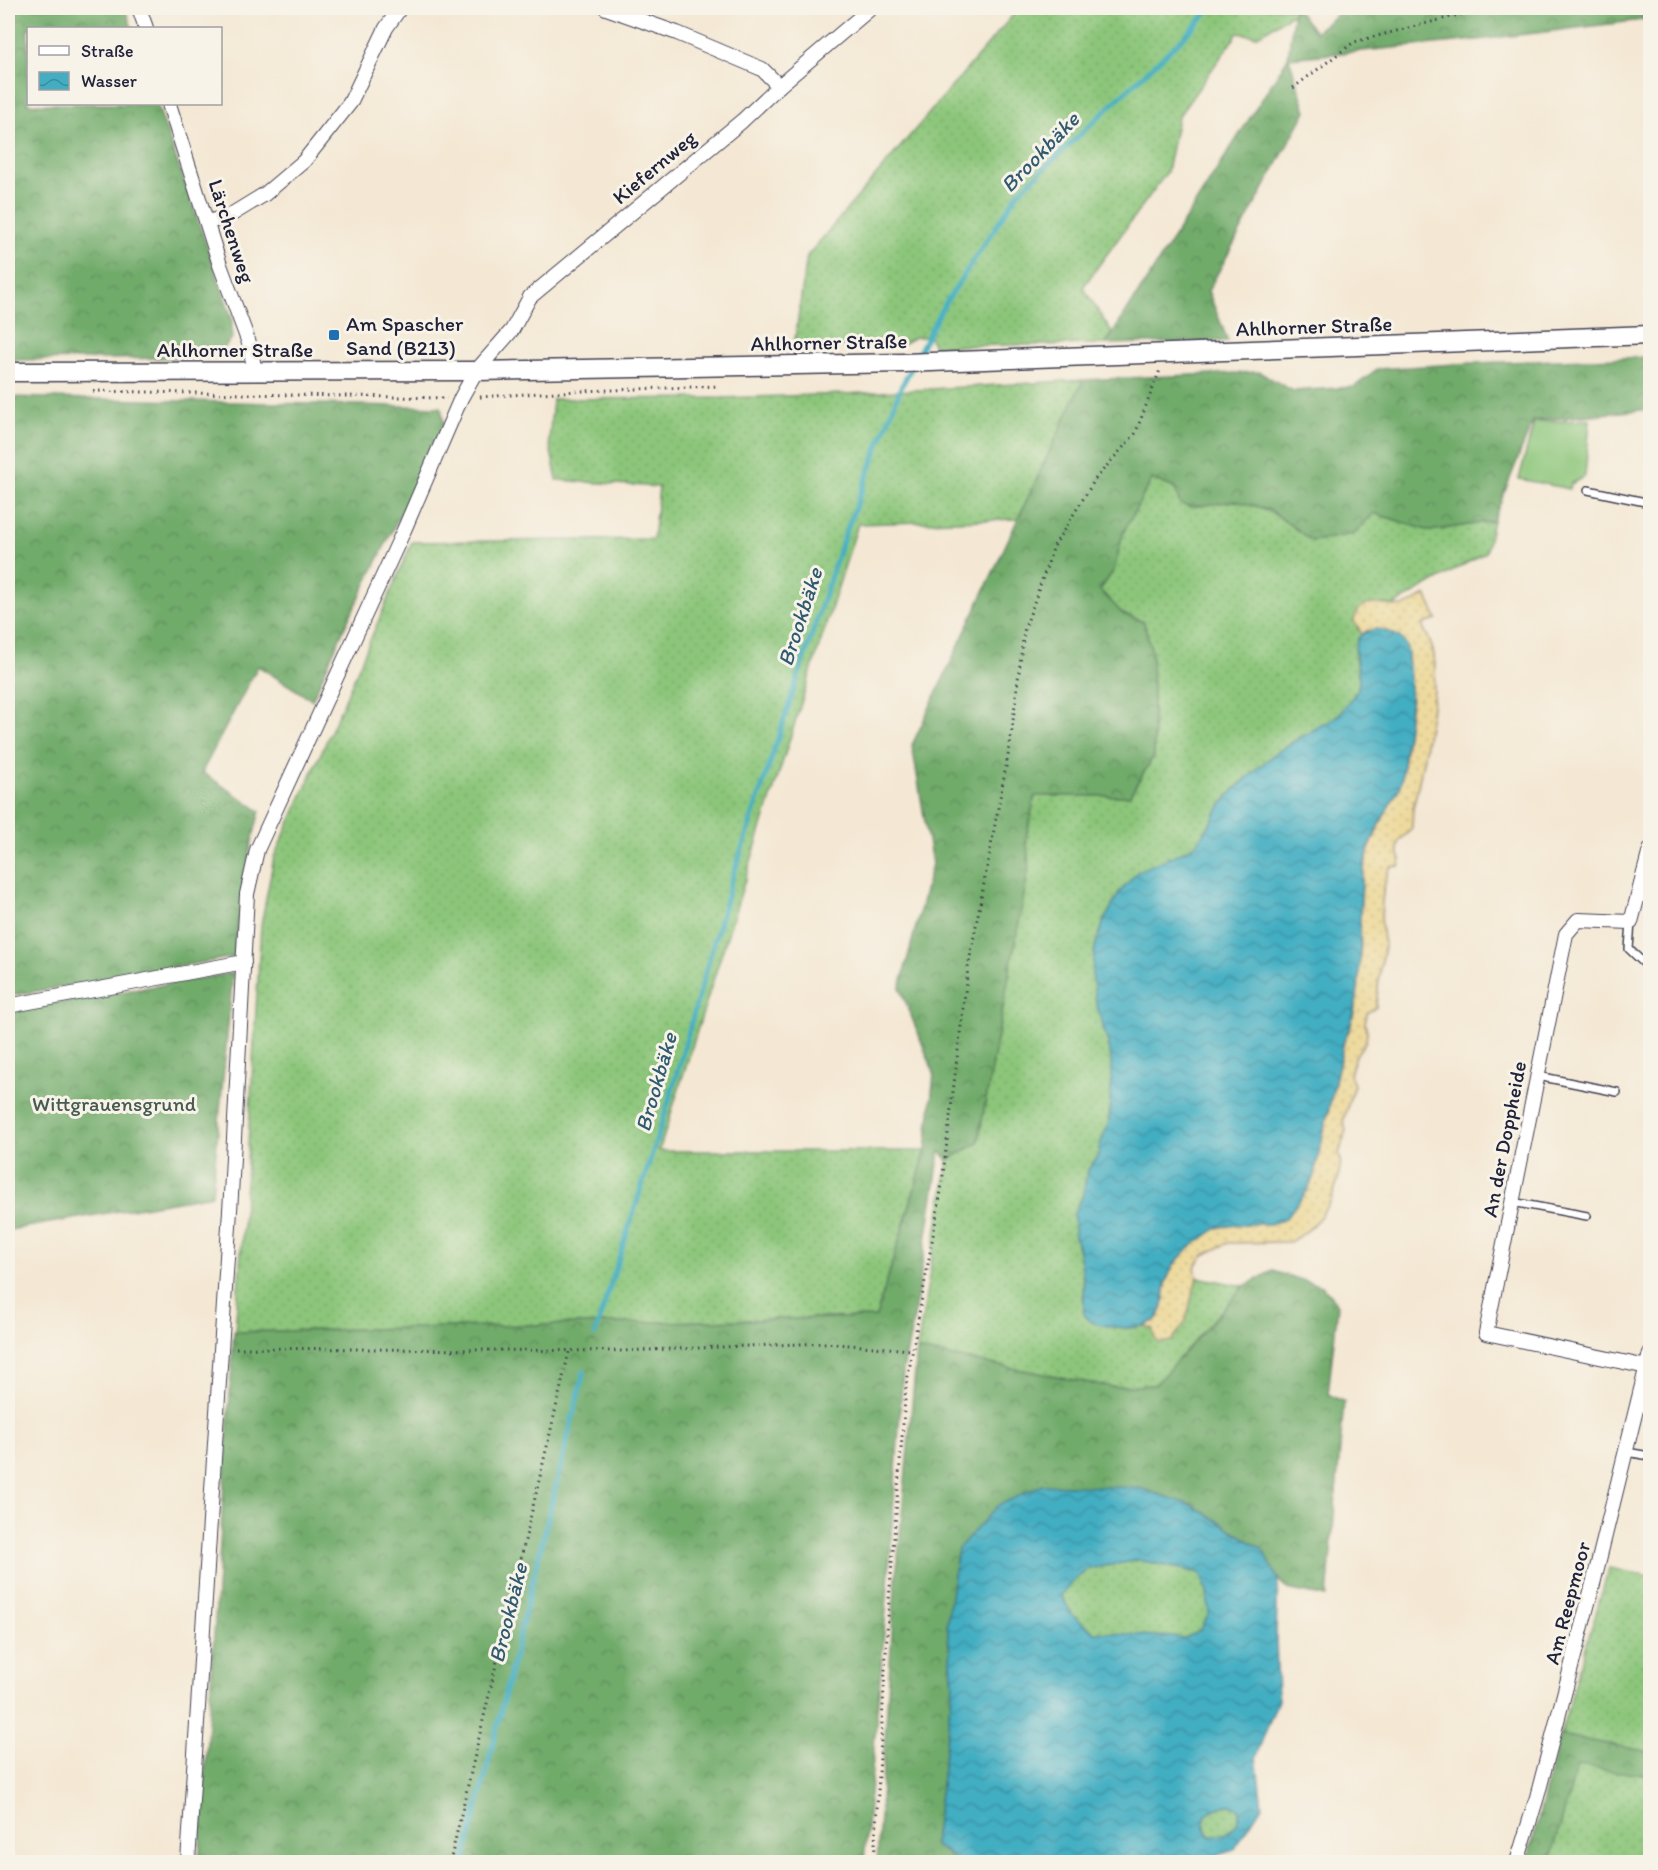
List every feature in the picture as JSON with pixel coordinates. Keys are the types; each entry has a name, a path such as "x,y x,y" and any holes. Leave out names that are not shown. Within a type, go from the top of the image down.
{"street":[{"path":"139,8 146,27"},
{"path":"208,222 229,216 265,194 304,161 350,103 386,28 400,8"},
{"path":"606,8 677,33 762,69 779,86"},
{"name":"Kiefernweg","path":"188,1863 247,894 257,850 404,530 461,398 476,371 512,330 530,297 742,121 779,86 871,8"},
{"name":"Lärchenweg","path":"169,105 220,266 249,343 255,371"},
{"name":"Ahlhorner Straße","path":"8,372 476,371 904,363 1650,335"},
{"path":"1631,922 1650,850"},
{"name":"An der Doppheide","path":"1631,922 1578,920 1566,934 1486,1334 1647,1367"},
{"path":"8,1006 244,962"},
{"name":"Am Reepmoor","path":"1517,1863 1537,1797 1618,1490 1650,1353"}],"lane":[{"path":"1588,490 1650,503"},
{"path":"1631,922 1629,950 1650,969"},
{"path":"1538,1076 1617,1092"},
{"path":"1512,1202 1587,1216"},
{"path":"1626,1452 1650,1456"}],"path":[{"path":"1293,88 1353,42 1486,8"},
{"path":"874,1863 889,1600 906,1387 941,1191 968,968 1010,745 1024,631 1054,546 1096,478 1135,434 1167,354"},
{"path":"220,1348 569,1352 824,1343 912,1350"},
{"path":"450,1863 569,1352"}],"green space":[{"path":"8,8 125,8 132,27 27,27 27,105 157,105 232,318 232,338 223,349 184,358 8,360"},
{"path":"1019,8 1294,8 1294,13 1257,36 1238,33 1178,117 1167,172 1083,287 1112,333 1106,344 934,346 929,337 915,337 897,347 794,346 807,256"},
{"path":"1294,8 1315,32 1345,8 1650,8 1650,19 1486,39 1289,58 1306,111 1208,291 1228,341 1106,344 1288,58"},
{"path":"1650,357 1650,409 1533,421 1493,521 1430,531 1374,513 1354,534 1312,541 1270,510 1235,501 1191,507 1180,504 1175,488 1152,479 1123,533 1114,570 1100,590 1123,614 1144,622 1152,653 1154,756 1129,796 1035,796 1026,838 1029,867 978,1143 948,1160 940,1151 914,1317 903,1370 887,1598 864,1862 199,1862 234,1332 876,1317 926,1151 934,1073 900,988 932,864 912,745 1083,380 1259,372 1293,391 1354,387 1377,369"},
{"path":"1083,380 1018,519 858,524 659,1151 926,1151 876,1317 235,1332 261,925 274,857 340,711 412,542 653,539 659,487 557,480 549,441 553,399 722,398 846,394"},
{"path":"8,397 441,407 444,425 342,633 312,700 258,666 202,772 260,811 244,883 234,957 8,996"},
{"path":"1590,420 1585,476 1571,484 1570,489 1519,479 1534,422"},
{"path":"1152,479 1175,488 1180,504 1194,506 1235,501 1257,506 1276,515 1312,541 1354,534 1373,513 1430,531 1493,521 1486,552 1394,605 1383,604 1357,628 1362,634 1357,640 1355,658 1359,679 1358,690 1340,713 1273,755 1235,789 1221,805 1198,842 1189,849 1157,863 1119,893 1104,921 1095,946 1092,973 1096,1002 1110,1050 1112,1072 1109,1122 1098,1156 1088,1170 1082,1198 1076,1207 1074,1232 1082,1266 1084,1314 1129,1328 1143,1326 1153,1328 1185,1323 1197,1277 1244,1286 1155,1385 1112,1387 917,1350 948,1160 978,1143 1029,867 1026,838 1035,796 1129,796 1154,756 1152,653 1144,622 1123,614 1100,590 1114,570 1123,533"},
{"name":"Wittgrauensgrund","path":"233,973 212,1195 8,1230 8,1011"},
{"path":"1272,1271 1322,1286 1338,1305 1328,1394 1344,1402 1327,1597 1287,1589 1278,1579 1262,1549 1192,1505 1138,1488 958,1549 947,1623 953,1684 934,1845 959,1862 877,1862 894,1600 917,1350 1112,1387 1155,1385 1244,1286"},
{"path":"1139,1560 1200,1573 1207,1592 1209,1614 1200,1630 1185,1638 1095,1632 1073,1616 1061,1595 1073,1581 1088,1569"},
{"path":"1609,1568 1650,1576 1650,1752 1560,1735"},
{"path":"1560,1735 1650,1752 1650,1776 1577,1766 1550,1862 1527,1862"},
{"path":"1577,1765 1650,1776 1650,1862 1550,1862"},
{"path":"1231,1805 1240,1810 1235,1827 1222,1835 1210,1836 1204,1823 1205,1818 1212,1810"}],"sand":[{"path":"1426,595 1437,619 1422,625 1431,644 1435,664 1432,708 1411,830 1399,843 1398,850 1401,860 1399,866 1390,867 1383,891 1381,915 1384,949 1376,1007 1367,1013 1366,1041 1356,1055 1350,1074 1354,1085 1343,1121 1346,1130 1339,1154 1341,1160 1338,1180 1331,1200 1307,1231 1290,1242 1228,1243 1204,1255 1195,1267 1197,1277 1185,1323 1171,1341 1159,1343 1154,1337 1153,1328 1143,1326 1159,1316 1167,1280 1187,1250 1202,1236 1224,1226 1270,1224 1307,1191 1314,1176 1344,1041 1351,1027 1361,946 1363,873 1369,850 1399,788 1411,703 1408,653 1368,630 1362,634 1354,621 1357,612 1362,607 1374,604 1404,606"}],"water":[{"path":"1375,629 1396,635 1407,647 1410,682 1409,718 1400,786 1375,833 1364,866 1356,1001 1352,1021 1344,1041 1314,1175 1307,1191 1285,1219 1270,1224 1219,1227 1189,1248 1174,1264 1166,1282 1163,1307 1156,1320 1143,1326 1129,1328 1112,1327 1089,1321 1084,1314 1084,1283 1074,1232 1074,1214 1082,1198 1088,1170 1098,1156 1109,1122 1112,1072 1110,1050 1096,1002 1092,973 1095,947 1104,921 1119,893 1138,871 1189,849 1198,842 1221,805 1235,789 1273,755 1340,713 1358,690 1359,679 1355,649 1357,640 1362,634"},
{"path":"1042,1485 1138,1488 1192,1505 1262,1549 1278,1579 1276,1636 1278,1700 1256,1756 1262,1806 1234,1850 1196,1862 1132,1860 1117,1862 959,1862 934,1845 953,1684 947,1623 958,1549 997,1506","holes":["1139,1560 1200,1573 1207,1592 1209,1614 1200,1630 1185,1638 1095,1632 1073,1616 1061,1595 1073,1581 1088,1569","1231,1805 1240,1810 1235,1827 1222,1835 1210,1836 1204,1823 1205,1818 1212,1810"]}],"waterway":[{"name":"Brookbäke","path":"916,358 941,310 1018,193 1188,33 1211,8"},
{"name":"Brookbäke","path":"595,1334 671,1094 731,882 842,542 901,387 912,367"},
{"name":"Brookbäke","path":"464,1862 584,1371"}],"place":[{"name":"Am Spascher Sand (B213)","path":"334,335"}]}
